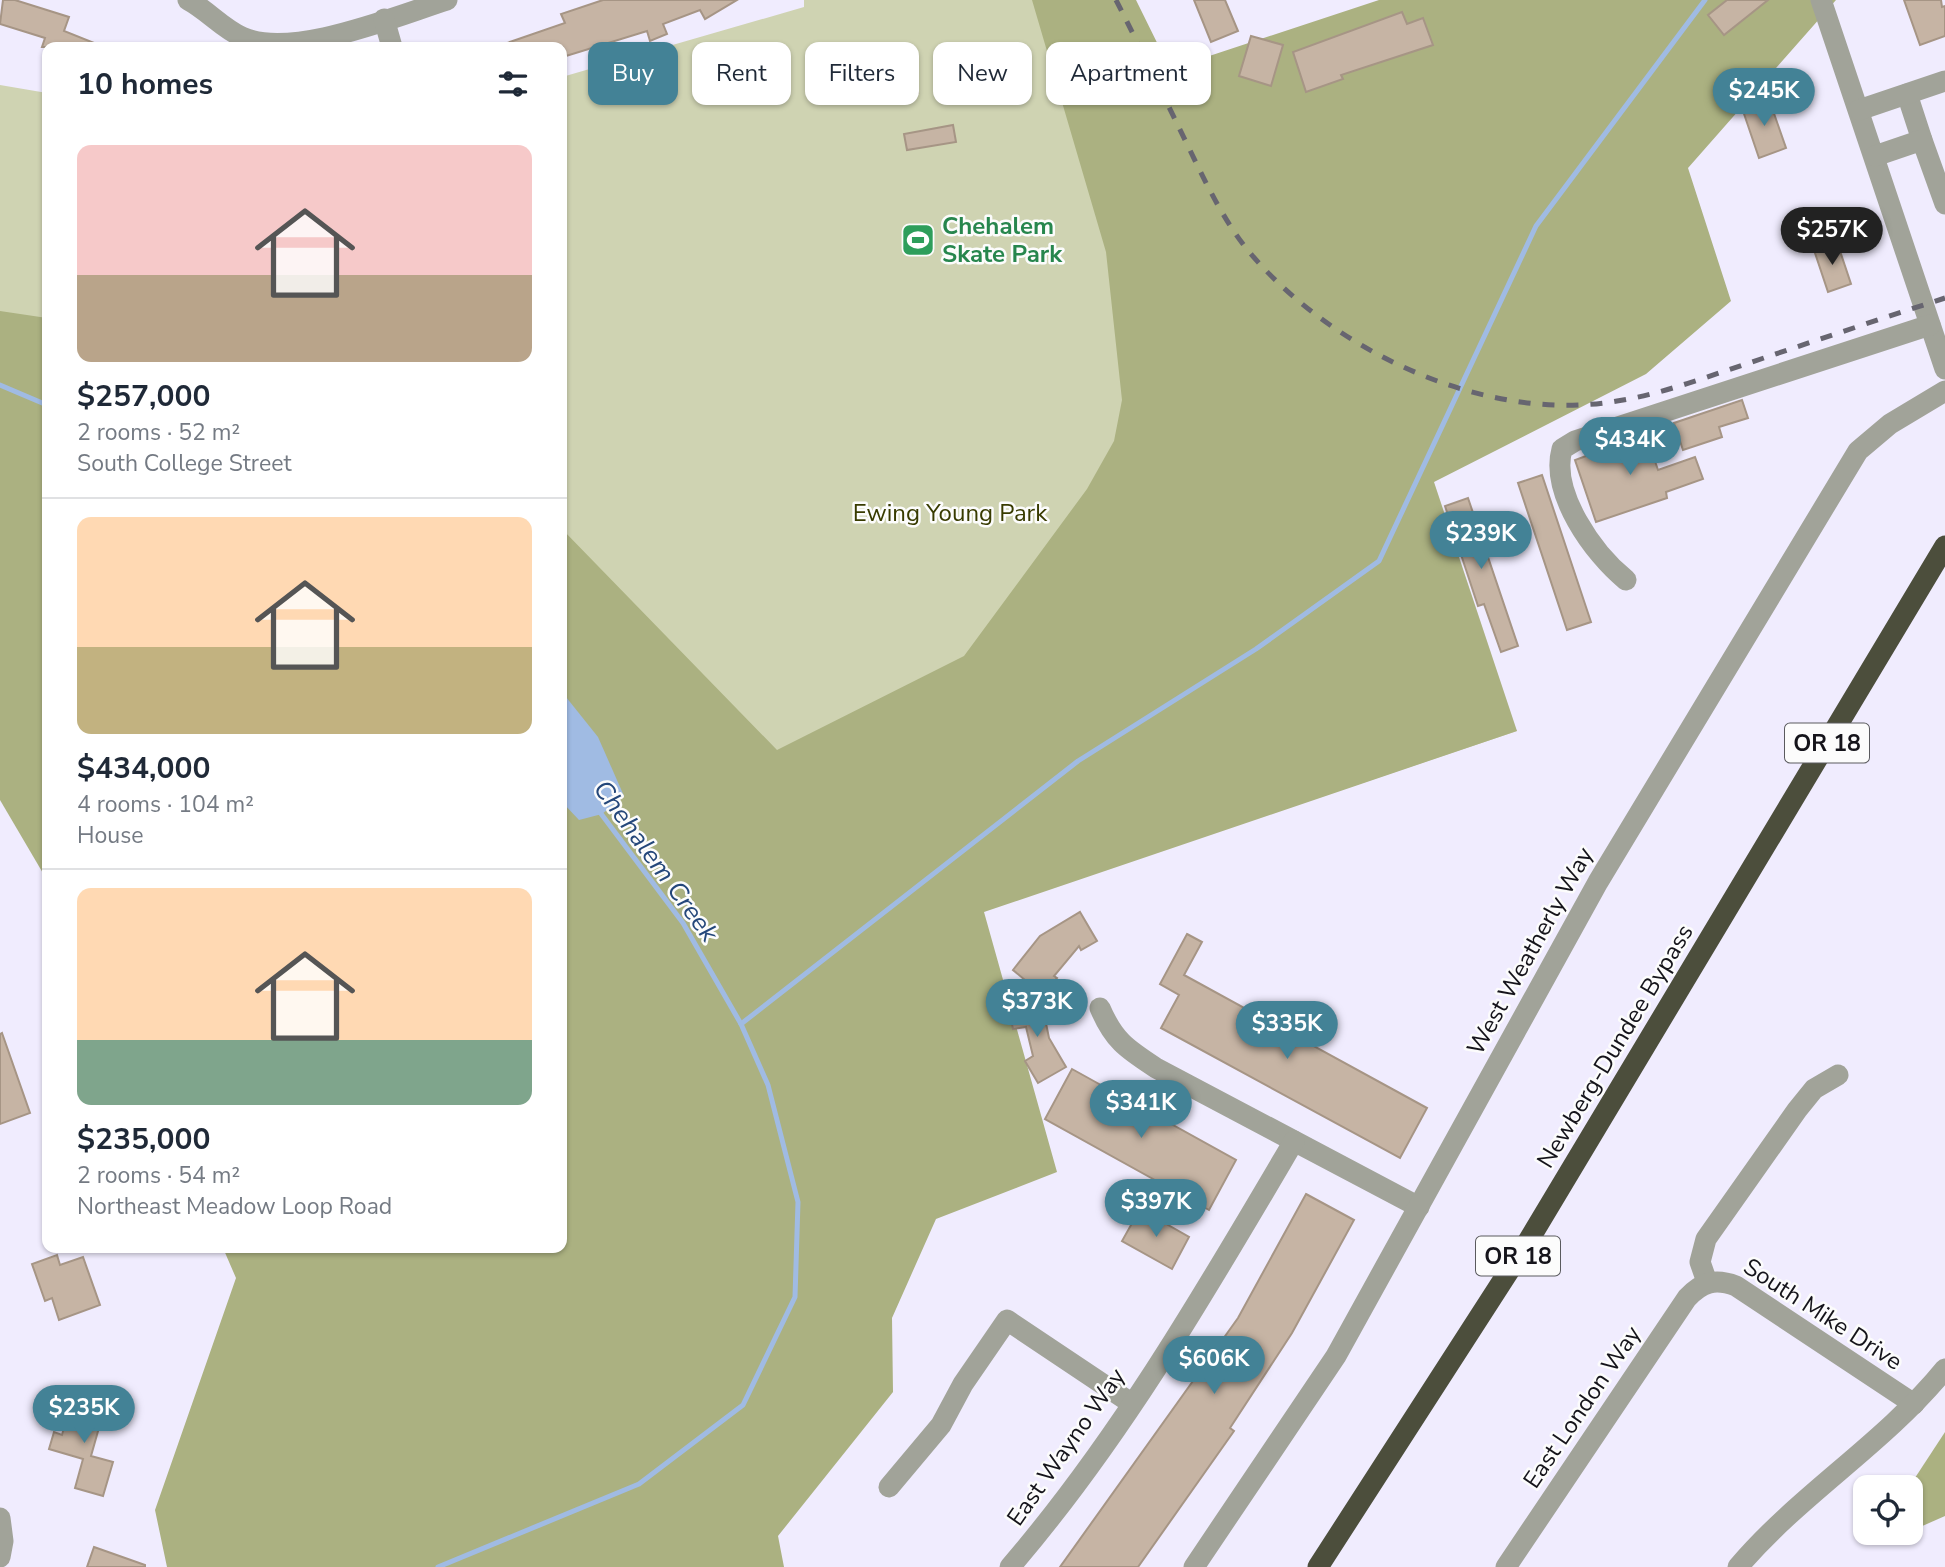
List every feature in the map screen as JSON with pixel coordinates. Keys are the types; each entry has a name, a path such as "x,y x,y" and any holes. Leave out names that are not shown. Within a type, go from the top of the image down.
{"highway":[{"name":"Newberg-Dundee Bypass","path":"1318,1567 1527,1243 1945,546"}],"street":[{"path":"188,0 242,37 261,42"},
{"path":"307,42 447,0"},
{"path":"1821,0 1945,369"},
{"path":"384,19 391,42"},
{"path":"1859,110 1945,81"},
{"path":"1907,94 1945,204"},
{"path":"1875,156 1922,140"},
{"path":"1626,580 1614,570 1587,534 1567,496 1558,464 1562,449 1575,441 1930,325"},
{"name":"West Weatherly Way","path":"1194,1567 1317,1388 1598,882 1858,451 1890,424 1945,391"},
{"path":"1100,1008 1110,1032 1124,1048 1419,1207"},
{"name":"South Mike Drive","path":"1838,1075 1814,1089 1797,1110 1706,1239 1700,1262 1707,1282 1722,1280 1736,1286 1914,1404"},
{"name":"East Wayno Way","path":"1010,1567 1117,1426 1217,1272 1294,1141"},
{"name":"East London Way","path":"1506,1567 1686,1298 1707,1282"},
{"path":"889,1487 941,1425 963,1384 1007,1320 1131,1403"},
{"path":"1738,1567 1770,1529 1888,1430 1945,1369"},
{"path":"0,1518 3,1541 0,1557"}],"green space":[{"name":"Ewing Young Park","path":"804,0 1103,0 1127,42 1046,42 1046,105 1162,105 1517,731 567,1050 567,76 588,69 588,105 678,105 678,43 804,7"},
{"path":"1032,0 1136,0 1157,42 1046,42 1046,48"},
{"path":"1379,0 1836,0 1688,168 1731,301 1646,374 1434,482 1517,731 984,912 1057,1172 936,1219 892,1318 893,1392 778,1536 784,1567 167,1567 155,1510 236,1278 225,1253 567,1253 567,534 777,750 964,656 1087,489 1114,441 1122,400 1106,252 1063,105 1211,105 1211,55"},
{"path":"0,85 42,92 42,397 0,389"},
{"path":"0,311 42,317 42,871 0,800"},
{"path":"1945,1432 1945,1516 1923,1526 1923,1475 1917,1475"}],"water":[{"path":"567,698 598,737 624,796 602,814 579,820 567,807"}],"building":[{"path":"3,0 15,0 69,17 64,31 92,42 44,42 45,38 0,24"},
{"path":"603,0 737,0 705,19 700,10 663,24 667,34 650,41 647,31 611,42 588,42 588,49 567,56 567,42 510,42 565,23 561,14"},
{"path":"1194,0 1225,0 1238,31 1211,42"},
{"path":"1727,0 1768,0 1724,35 1708,15"},
{"path":"1904,0 1941,0 1942,7 1945,6 1945,36 1920,45"},
{"path":"1402,12 1407,24 1423,18 1433,45 1341,75 1343,79 1306,92 1293,52"},
{"path":"1251,36 1283,45 1271,86 1239,76"},
{"path":"1769,99 1786,148 1759,158 1742,108"},
{"path":"953,125 956,142 907,150 904,134"},
{"path":"1837,242 1851,284 1828,292 1814,250"},
{"path":"1742,400 1748,418 1719,427 1722,437 1683,450 1674,423"},
{"path":"1645,432 1658,470 1695,457 1703,479 1666,492 1667,498 1596,522 1575,460 1586,456 1585,452"},
{"path":"1542,475 1591,622 1567,630 1518,483"},
{"path":"1468,498 1518,646 1501,652 1484,604 1478,606 1445,506"},
{"path":"1080,912 1097,941 1081,950 1079,946 1054,976 1057,978 1043,995 1013,970 1040,936"},
{"path":"1187,934 1202,942 1184,975 1427,1108 1400,1158 1161,1028 1179,995 1160,984"},
{"path":"1041,999 1049,1038 1066,1067 1038,1083 1025,1061 1033,1056 1026,1027 1013,1029 1008,1006"},
{"path":"2,1033 30,1113 0,1124 0,1034"},
{"path":"1072,1069 1236,1160 1209,1210 1045,1119"},
{"path":"1306,1194 1354,1220 1292,1333 1230,1428 1234,1431 1138,1567 1060,1567 1238,1318"},
{"path":"1140,1209 1189,1237 1172,1269 1122,1241"},
{"path":"57,1255 60,1265 83,1257 100,1305 59,1320 52,1298 45,1301 32,1264"},
{"path":"73,1395 101,1403 97,1416 102,1417 91,1456 113,1462 103,1496 75,1488 83,1459 49,1449 54,1432 62,1435"},
{"path":"94,1547 145,1565 145,1567 87,1567"}],"waterway":[{"path":"741,1024 1078,761 1256,649 1379,561 1536,226 1705,0"},
{"name":"Chehalem Creek","path":"0,385 42,403"},
{"name":"Chehalem Creek","path":"438,1567 639,1484 743,1405 795,1297 798,1202 768,1085 741,1024 683,923 599,811"}],"railway":[{"path":"1116,0 1213,197 1246,248 1280,285 1320,318 1365,347 1413,371 1463,390 1515,401 1567,405 1634,398 1684,385 1945,298"}],"place":[{"name":"Chehalem Skate Park","path":"918,240"}]}
